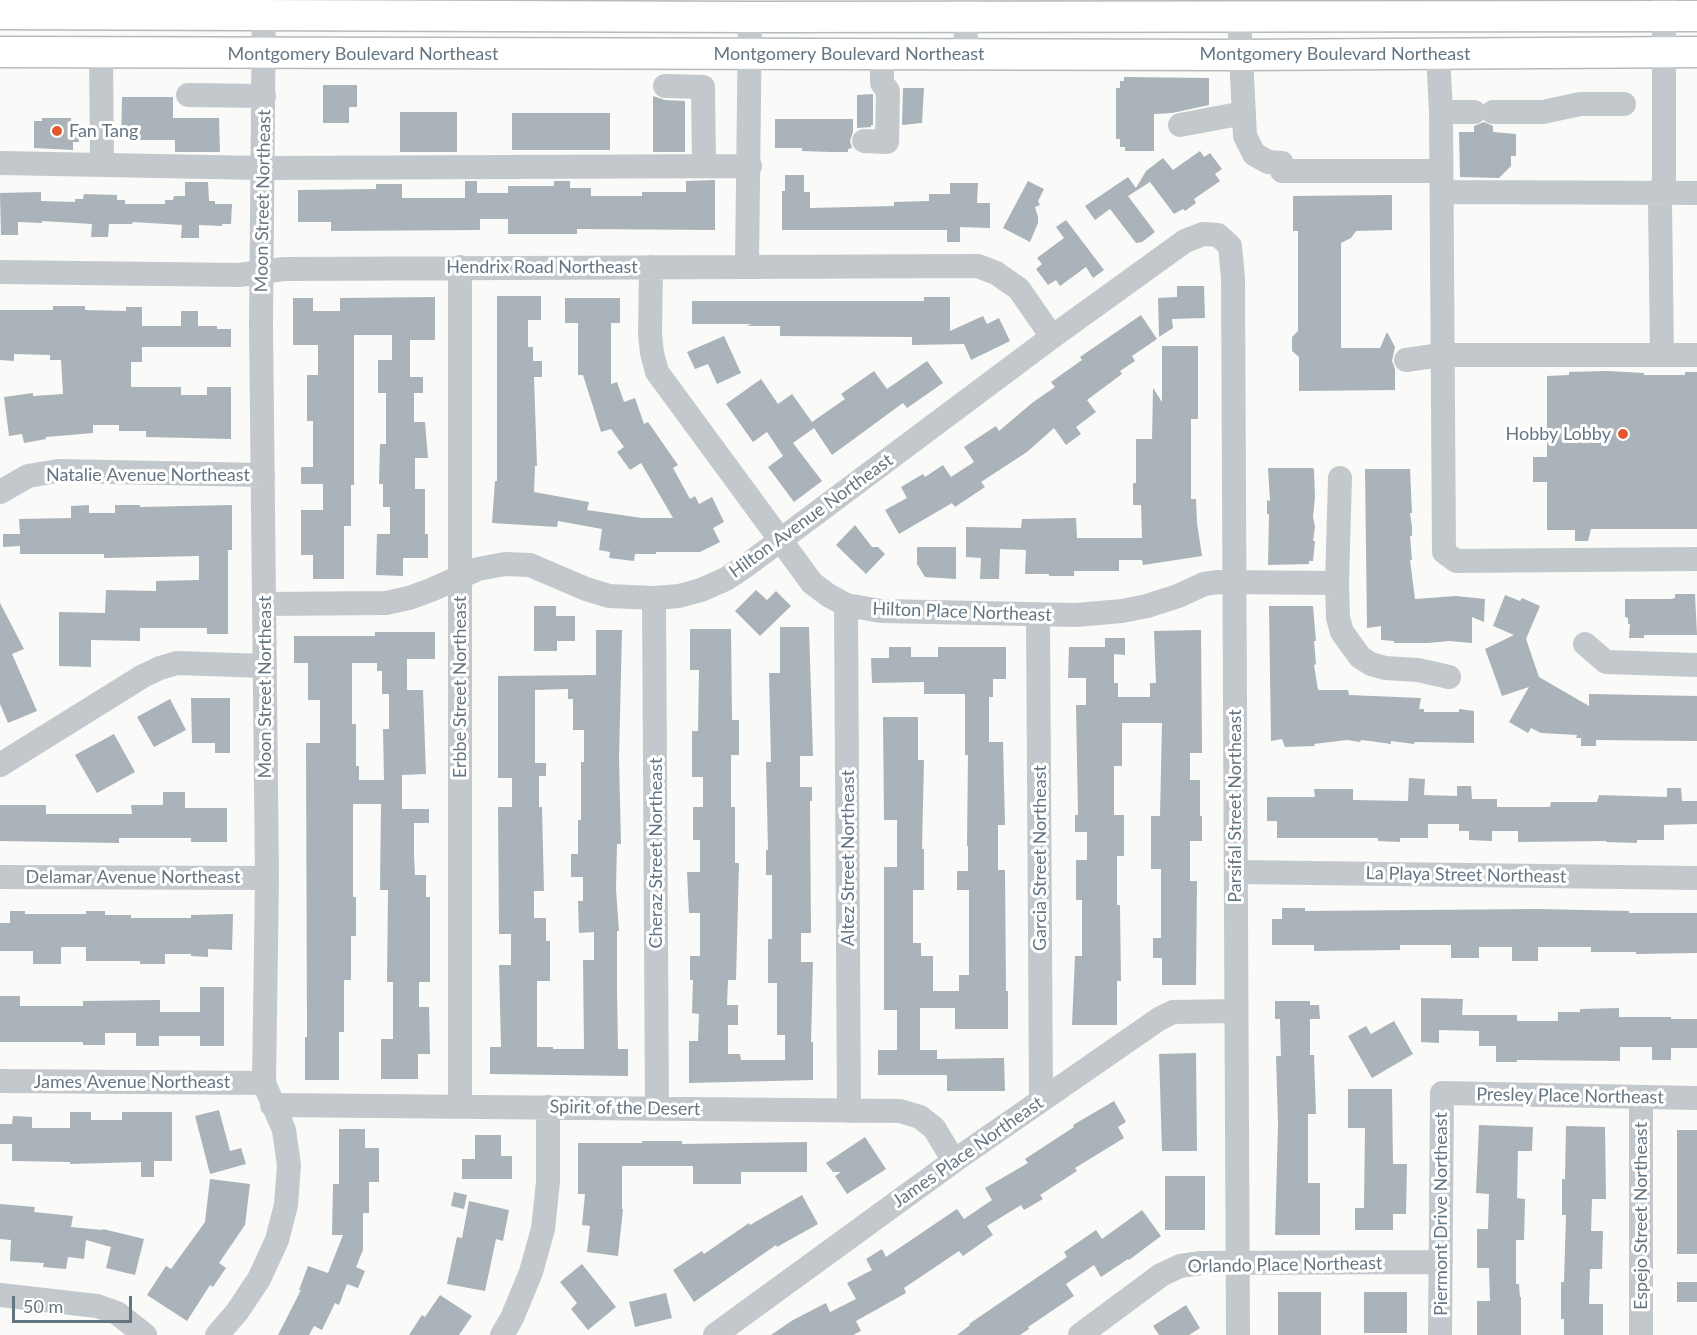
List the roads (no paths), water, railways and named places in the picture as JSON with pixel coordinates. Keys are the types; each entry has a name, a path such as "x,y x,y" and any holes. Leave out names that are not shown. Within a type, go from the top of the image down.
{"main road":[{"name":"Montgomery Boulevard Northeast","path":"0,14 264,8 580,8 750,17 965,8 1239,16 1664,8 1697,16"},
{"name":"Montgomery Boulevard Northeast","path":"0,52 1240,55 1697,52"}],"street":[{"name":"Moon Street Northeast","path":"217,1335 237,1312 259,1279 277,1240 286,1204 289,1166 284,1130 268,1094 262,271 264,8"},
{"path":"965,8 966,54"},
{"path":"1662,356 1664,8"},
{"path":"1239,16 1245,136 1254,154 1268,162 1282,167 1441,182 1697,193"},
{"path":"747,266 750,17"},
{"path":"101,53 102,165"},
{"path":"864,141 888,142 888,91 882,83 882,54"},
{"path":"1438,54 1441,112 1444,552 1456,561 1697,559"},
{"path":"665,86 703,87 704,166"},
{"path":"188,96 264,96"},
{"path":"1441,112 1544,112 1580,104 1624,104"},
{"path":"1180,125 1244,113"},
{"path":"0,162 262,168 750,166"},
{"name":"Hilton Avenue Northeast","path":"265,604 386,603 420,594 487,566 505,564 530,566 609,596 654,598 679,596 701,590 726,579 1185,241 1203,234 1218,235 1230,246 1233,278"},
{"name":"Hendrix Road Northeast","path":"0,272 239,275 284,269 978,266 996,273 1019,289 1052,337"},
{"name":"Erbbe Street Northeast","path":"460,267 460,1106"},
{"name":"Hilton Place Northeast","path":"651,267 650,334 657,372 812,583 828,596 846,604 881,612 1038,615 1122,611 1178,596 1203,584 1337,583"},
{"name":"Parsifal Street Northeast","path":"1233,278 1238,1335"},
{"path":"1406,360 1441,356 1697,356"},
{"name":"Natalie Avenue Northeast","path":"0,492 28,476 58,471 263,475"},
{"path":"1340,478 1337,583 1338,618 1341,632 1360,657 1386,668 1418,670 1449,677"},
{"name":"Cheraz Street Northeast","path":"654,598 657,1109"},
{"name":"Altez Street Northeast","path":"846,604 849,1111"},
{"name":"Garcia Street Northeast","path":"1038,615 1041,1100"},
{"path":"1585,644 1606,662 1697,665"},
{"path":"0,765 143,676 160,668 177,663 265,666"},
{"name":"La Playa Street Northeast","path":"1236,872 1697,878"},
{"name":"Delamar Avenue Northeast","path":"0,877 267,878"},
{"name":"James Place Northeast","path":"715,1335 954,1161 1159,1019 1173,1012 1236,1011"},
{"name":"James Avenue Northeast","path":"0,1081 268,1094"},
{"name":"Presley Place Northeast","path":"1442,1093 1697,1098"},
{"name":"Piermont Drive Northeast","path":"1440,1335 1442,1093"},
{"name":"Spirit of the Desert","path":"268,1094 460,1106 900,1111 920,1117 934,1128 954,1161"},
{"name":"Espejo Street Northeast","path":"1641,1097 1641,1335"},
{"path":"502,1335 512,1318 531,1272 543,1229 548,1182 548,1107"},
{"name":"Orlando Place Northeast","path":"1080,1335 1161,1275 1180,1266 1201,1263 1441,1262"},
{"path":"0,1295 97,1306 117,1313 145,1335"}],"place":[{"name":"Fan Tang","path":"57,131"},
{"name":"Hobby Lobby","path":"1623,434"}]}
